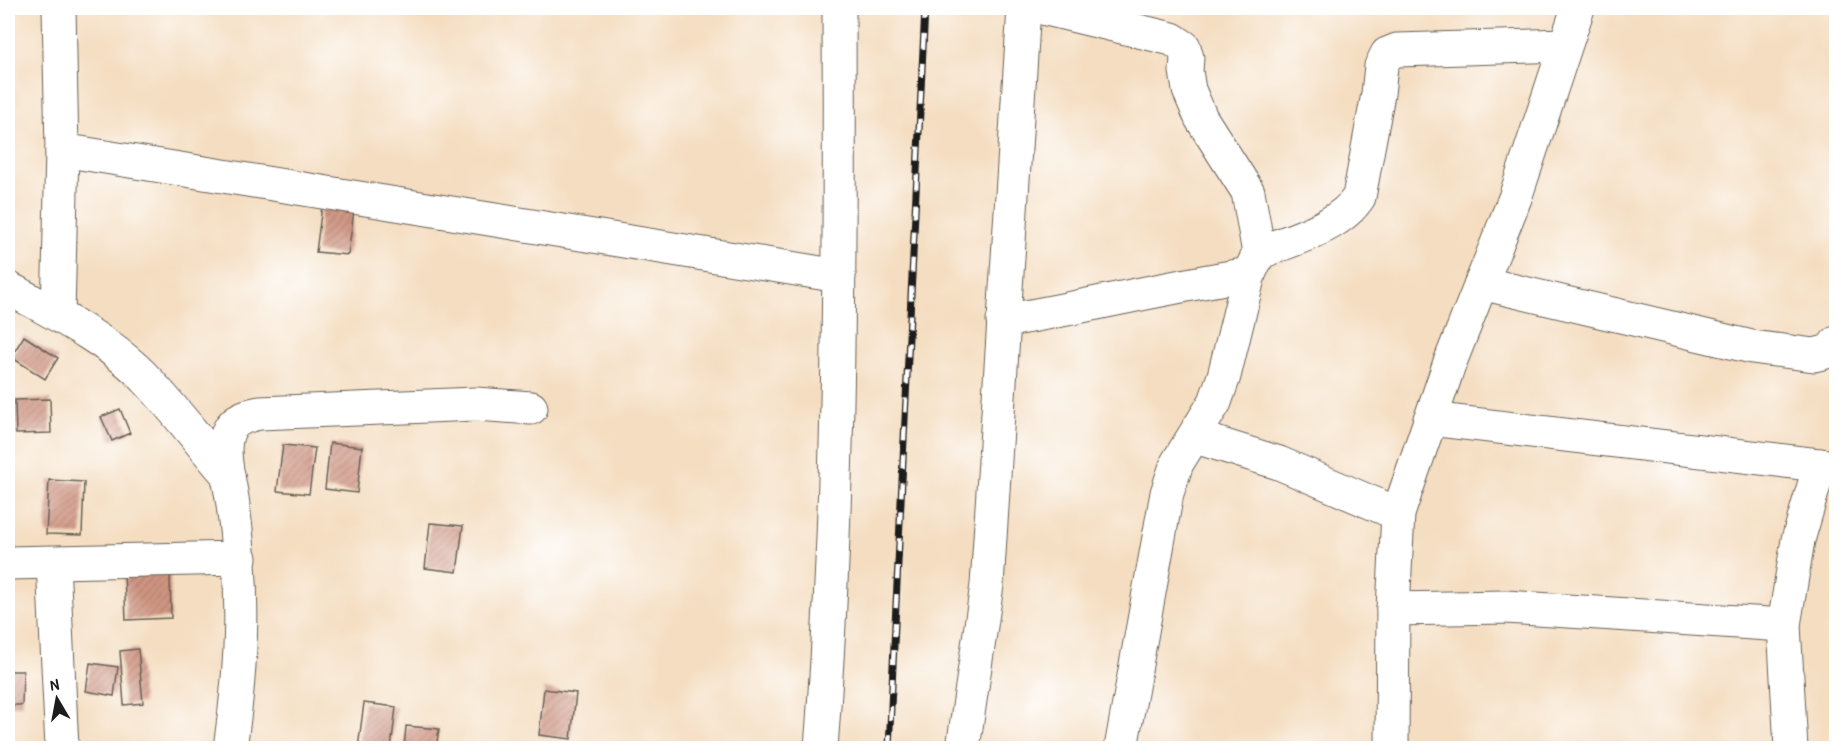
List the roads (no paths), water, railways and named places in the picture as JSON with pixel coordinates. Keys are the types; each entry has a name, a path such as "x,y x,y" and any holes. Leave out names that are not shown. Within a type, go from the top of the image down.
{"street":[{"path":"58,315 62,150 59,8"},
{"path":"822,748 829,633 839,276 839,8"},
{"path":"963,748 987,585 1024,8"},
{"path":"1042,8 1172,39 1184,47 1189,90 1201,118 1248,192 1254,264 1215,402 1196,437 1177,463 1167,494 1121,748"},
{"path":"1392,748 1393,609 1398,514 1430,419 1515,198 1578,8"},
{"path":"1003,321 1254,264 1337,219 1351,208 1359,197 1381,66 1387,54 1397,50 1565,45"},
{"path":"62,150 315,189 500,222 839,276"},
{"path":"1481,284 1752,347 1814,355 1830,351 1836,343"},
{"path":"8,288 58,315 122,358 147,380 228,475"},
{"path":"230,748 239,688 242,633 240,558 226,451 229,429 242,417 260,413 476,404 531,408"},
{"path":"1430,419 1828,466 1798,540 1784,625 1791,748"},
{"path":"1196,437 1280,463 1398,514"},
{"path":"8,563 240,558"},
{"path":"53,563 62,748"},
{"path":"1393,609 1506,607 1784,625"}],"railway":[{"path":"889,748 925,8"}]}
